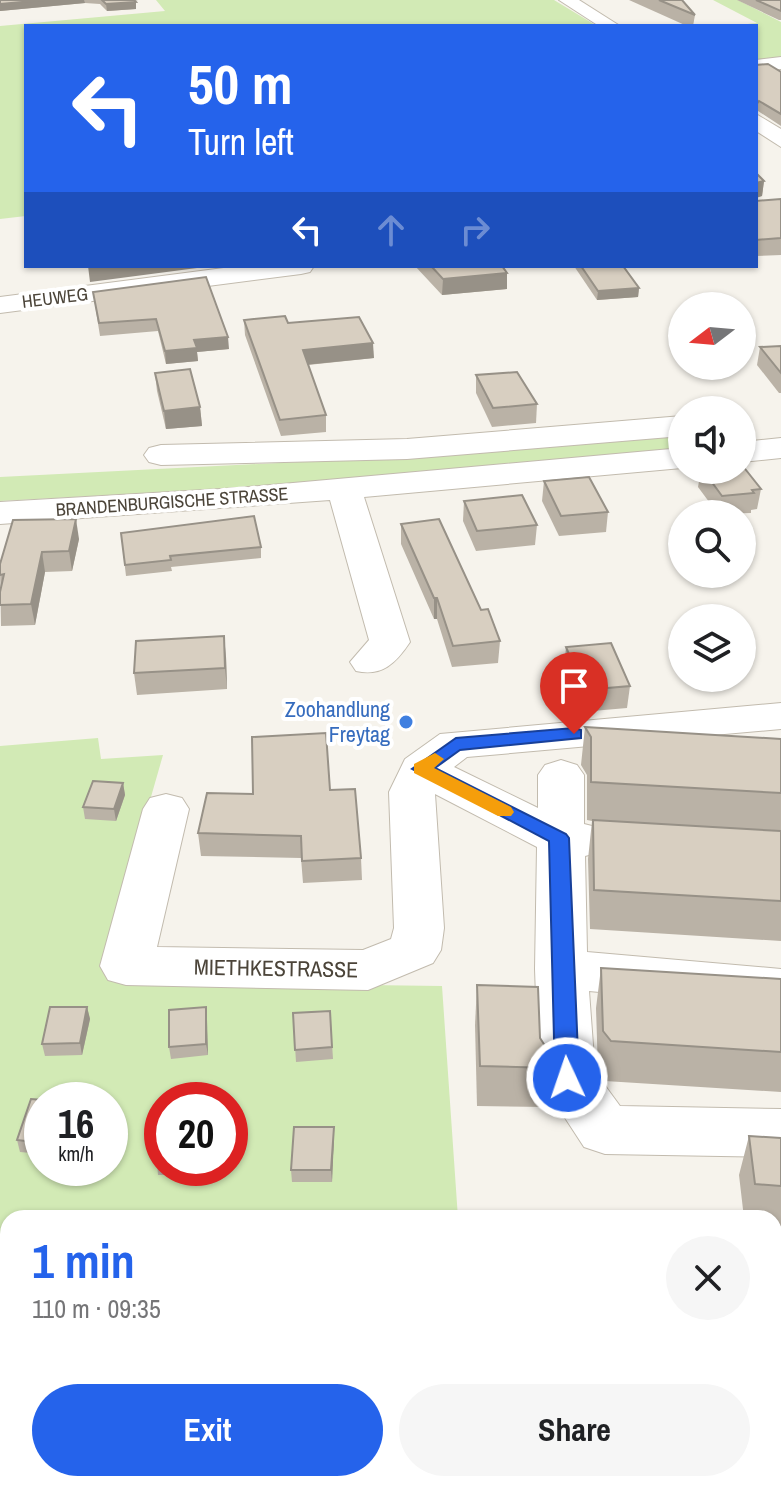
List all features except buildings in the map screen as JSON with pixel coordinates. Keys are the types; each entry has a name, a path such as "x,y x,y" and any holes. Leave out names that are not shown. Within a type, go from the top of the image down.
{"street":[{"path":"570,2 606,1"},
{"path":"570,2 608,24"},
{"path":"758,66 781,63"},
{"path":"758,122 781,140"},
{"name":"HEUWEG","path":"0,305 265,268"},
{"path":"161,455 407,449 668,427"},
{"path":"756,451 781,448"},
{"path":"231,453 238,498"},
{"name":"BRANDENBURGISCHE STRASSE","path":"0,513 238,498 668,459"},
{"path":"344,488 390,642 370,662"},
{"path":"623,842 559,838 421,769 456,744 781,716"},
{"name":"MIETHKESTRASSE","path":"166,809 126,966 368,970 415,950 419,928 412,792 421,769"},
{"path":"561,775 561,969 567,1078 605,1130 781,1133"},
{"path":"561,969 781,989"}],"green space":[{"path":"156,0 554,0 594,24 24,24 24,216 0,219 0,26 165,11"},
{"path":"713,0 738,0 781,22 781,60 758,63 758,24 748,24 757,23"},
{"path":"668,435 668,452 334,483 0,501 0,477 396,457"},
{"path":"98,738 101,759 163,755 110,940 129,982 442,986 457,1210 0,1210 0,746"}],"slow traffic":[{"path":"435,759 421,769 505,812"}],"place":[{"name":"Zoohandlung Freytag","path":"406,722"}],"route":[{"path":"567,1078 559,838 421,769 456,744 574,734"}]}
